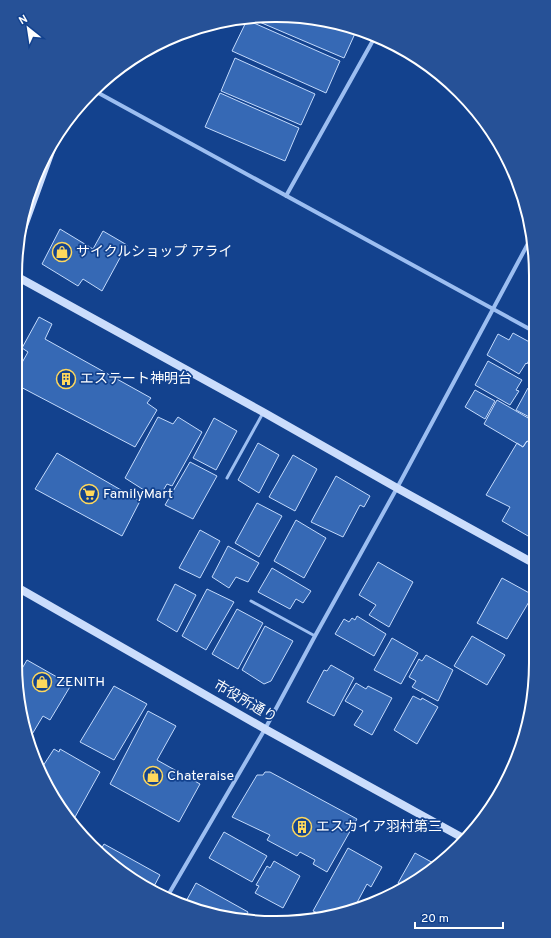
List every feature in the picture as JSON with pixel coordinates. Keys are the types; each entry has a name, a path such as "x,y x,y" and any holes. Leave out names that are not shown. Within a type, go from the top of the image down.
{"street":[{"path":"286,196 373,41"},
{"path":"99,93 529,329"},
{"path":"34,199 43,175"},
{"path":"169,893 265,729 314,636 527,245"},
{"path":"22,279 529,561"},
{"name":"市役所通り","path":"22,590 265,729 460,836"}],"lane":[{"path":"227,478 263,412"},
{"path":"251,601 314,636"}],"building":[{"path":"276,22 309,24 355,34 344,58 261,23"},
{"path":"254,23 340,61 326,93 232,51 245,24"},
{"path":"235,58 315,94 301,125 221,91"},
{"path":"220,93 299,128 285,161 205,127"},
{"path":"60,229 93,249 103,231 127,245 102,291 83,279 78,286 42,264"},
{"name":"エステート神明台","path":"39,317 52,324 45,339 151,398 147,403 157,410 135,447 22,388 22,363 28,352 22,348"},
{"path":"513,333 529,342 529,360 519,374 487,355 498,334 509,340"},
{"path":"488,361 522,380 516,390 519,391 510,405 475,385"},
{"path":"528,388 529,389 529,417 516,410"},
{"path":"475,390 495,401 485,419 465,407"},
{"path":"497,400 529,419 529,442 527,441 523,447 484,424"},
{"path":"158,417 173,424 178,417 202,432 172,486 167,484 158,499 125,478"},
{"path":"214,418 237,431 216,470 193,458"},
{"path":"527,441 529,442 529,537 502,521 510,507 486,495 517,443 523,447"},
{"path":"258,443 279,455 259,493 238,480"},
{"path":"57,453 140,501 122,536 35,489"},
{"path":"293,455 317,469 295,511 269,497"},
{"path":"190,462 217,476 193,519 165,505"},
{"path":"336,476 370,496 364,507 360,505 343,537 311,522"},
{"path":"257,503 282,516 259,557 235,543"},
{"path":"296,520 326,538 304,578 274,561"},
{"path":"200,530 220,541 200,578 179,568"},
{"path":"228,546 259,563 248,582 236,577 229,588 212,577"},
{"path":"378,562 413,582 389,627 369,615 376,605 359,595"},
{"path":"272,568 311,591 303,603 296,599 290,609 258,592"},
{"path":"502,578 529,593 529,602 507,639 477,623"},
{"path":"175,584 196,595 177,632 157,620"},
{"path":"207,589 234,602 206,650 182,636"},
{"path":"237,609 263,623 238,669 212,654"},
{"path":"357,616 386,634 374,656 335,634 344,619 349,622 352,618 355,620"},
{"path":"265,626 293,641 271,681 264,684 242,670"},
{"path":"472,636 505,655 487,685 454,666"},
{"path":"392,638 418,653 401,684 374,670"},
{"path":"426,655 453,670 438,701 412,687 416,681 409,677 419,659 422,661"},
{"path":"27,660 71,685 50,720 43,716 32,734 24,696 22,668"},
{"path":"331,665 354,678 334,716 307,702 324,670 327,671"},
{"path":"356,683 366,689 368,686 392,698 372,735 354,725 363,711 345,701"},
{"path":"114,686 147,704 114,760 80,742"},
{"path":"413,696 421,700 422,698 438,707 417,744 394,730"},
{"path":"148,711 176,726 157,760 200,784 179,822 110,784"},
{"path":"54,749 59,752 60,749 100,772 75,817 56,789 43,765"},
{"name":"エスカイア羽村第三","path":"265,772 270,772 357,819 327,872 313,864 315,860 300,852 297,856 267,840 270,835 232,817 257,775 263,775"},
{"path":"224,832 267,856 252,882 209,858"},
{"path":"104,844 160,875 155,885 121,864 102,848"},
{"path":"348,848 382,867 371,887 367,884 357,903 317,913 313,911"},
{"path":"415,853 432,862 402,882 398,883"},
{"path":"274,861 300,876 283,908 255,893 259,886 256,885 267,866 270,868"},
{"path":"196,883 248,912 247,914 226,911 187,900"}],"place":[{"name":"サイクルショップ アライ","path":"62,252"},
{"name":"エステート神明台","path":"66,379"},
{"name":"FamilyMart","path":"89,494"},
{"name":"ZENITH","path":"42,682"},
{"name":"Chateraise","path":"153,776"},
{"name":"エスカイア羽村第三","path":"302,827"}]}
